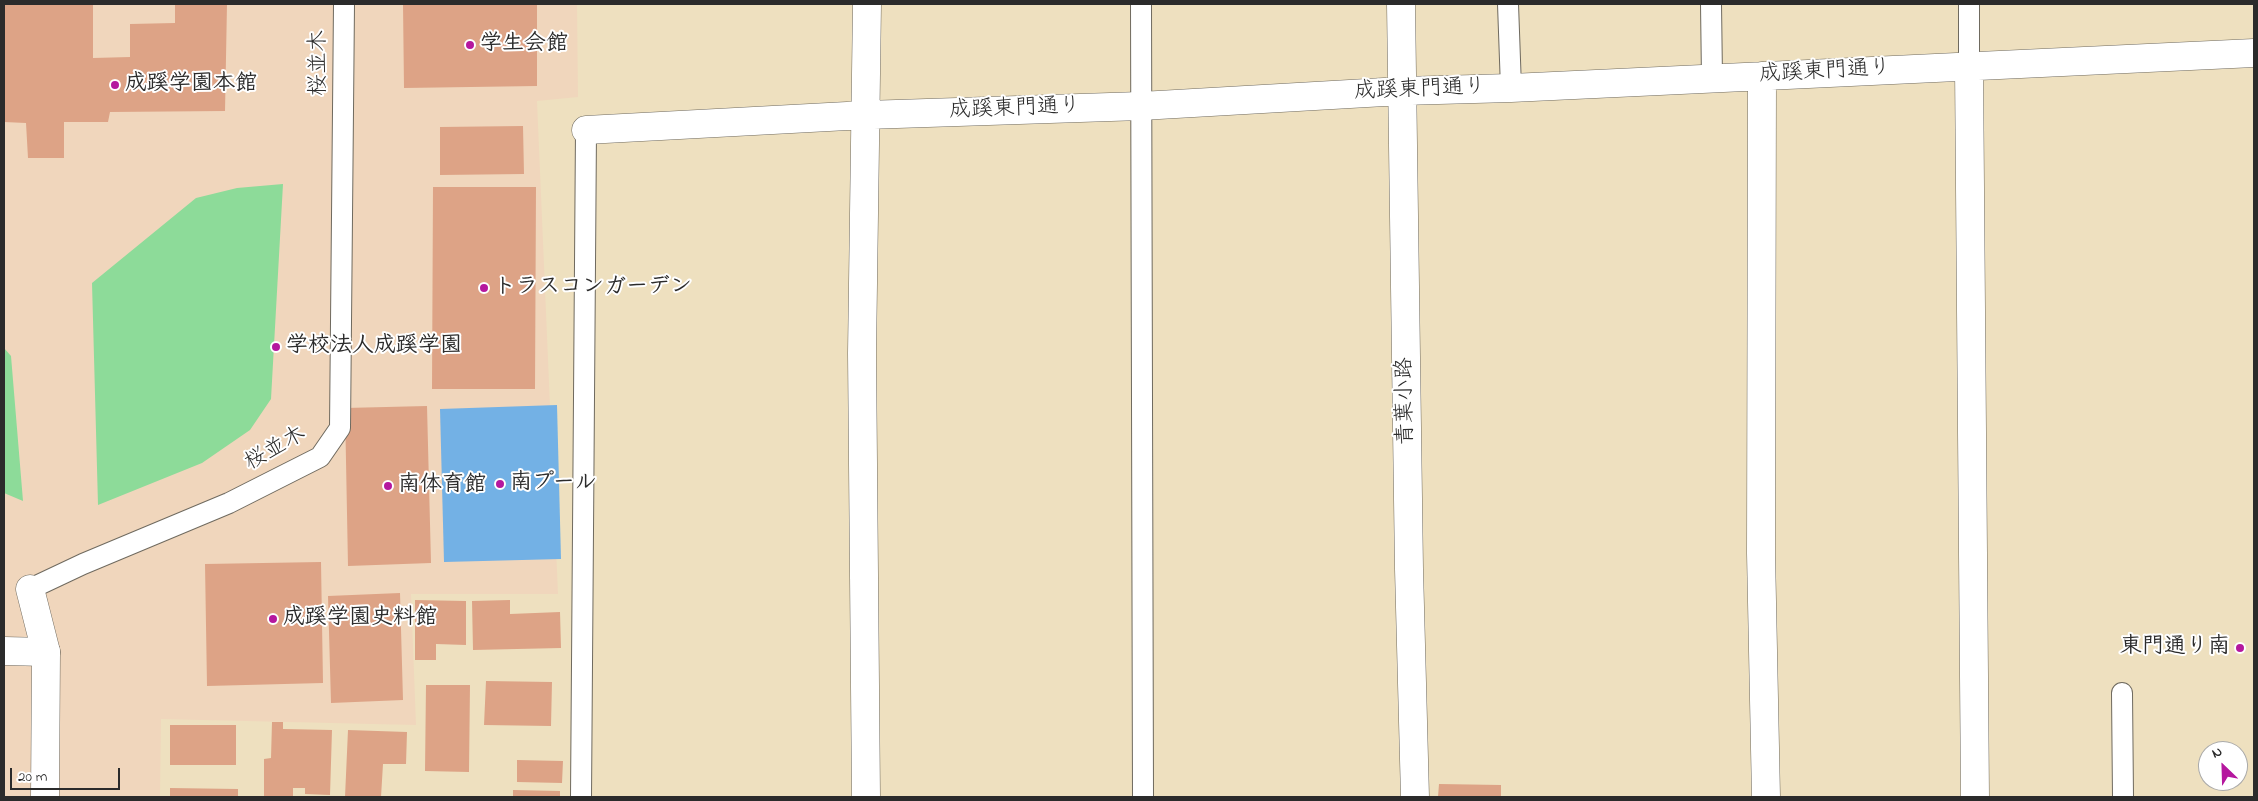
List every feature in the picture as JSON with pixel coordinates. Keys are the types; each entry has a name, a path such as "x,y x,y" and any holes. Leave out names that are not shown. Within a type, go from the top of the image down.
{"street":[{"path":"866,797 862,353 867,4"},
{"name":"青葉小路","path":"1401,4 1409,549 1415,797"},
{"name":"成蹊東門通り","path":"586,130 866,115 1141,106 1402,91 1512,88 2254,54"},
{"path":"1969,66 1975,797"},
{"path":"1762,76 1762,554 1766,797"},
{"path":"30,589 46,652 45,797"},
{"path":"4,651 46,652"}],"lane":[{"name":"桜並木","path":"30,589 83,564 229,502 320,457 340,428 344,4"},
{"path":"1141,4 1144,797"},
{"path":"1508,4 1512,88"},
{"path":"1711,4 1712,78"},
{"path":"1969,4 1969,66"},
{"path":"581,797 586,130"},
{"path":"2122,693 2123,797"}],"shaded area":[{"name":"学校法人成蹊学園","path":"4,4 577,4 578,97 537,101 558,594 411,594 416,725 161,719 160,797 4,797"}],"green space":[{"path":"283,184 271,399 250,430 202,463 98,505 92,283 196,198 237,188"},
{"path":"4,348 11,356 23,501 4,493"}],"water":[{"name":"南プール","path":"557,405 561,559 444,562 440,409"}],"building":[{"name":"成蹊学園本館","path":"4,4 93,4 93,58 130,57 130,24 175,23 175,4 227,4 225,111 110,112 108,122 64,122 64,158 28,158 26,123 4,122"},
{"name":"学生会館","path":"403,4 537,4 537,86 404,88"},
{"path":"523,126 524,174 440,175 440,127"},
{"name":"トラスコンガーデン","path":"433,187 536,187 535,389 432,389"},
{"name":"南体育館","path":"427,406 431,563 348,566 345,408"},
{"path":"321,562 323,683 207,686 205,564"},
{"path":"400,593 403,700 331,703 328,596"},
{"path":"415,600 466,601 466,645 436,644 436,660 415,660"},
{"path":"510,600 510,614 560,612 561,648 473,650 472,601"},
{"path":"486,681 552,682 551,726 484,725"},
{"path":"426,685 470,685 469,772 425,771"},
{"path":"272,722 283,722 283,729 332,730 330,795 305,794 305,788 293,788 293,797 264,797 264,759 271,758"},
{"path":"170,725 236,725 236,765 170,765"},
{"path":"348,730 407,732 406,764 383,764 381,797 345,797"},
{"path":"517,760 563,761 562,783 517,782"},
{"path":"1439,784 1501,785 1501,797 1438,797"},
{"path":"170,788 238,789 238,797 170,797"},
{"path":"513,790 560,791 560,797 513,797"}],"place":[{"name":"学生会館","path":"470,45"},
{"name":"成蹊学園本館","path":"115,85"},
{"name":"トラスコンガーデン","path":"484,288"},
{"name":"学校法人成蹊学園","path":"276,347"},
{"name":"南プール","path":"500,484"},
{"name":"南体育館","path":"388,486"},
{"name":"成蹊学園史料館","path":"273,619"},
{"name":"東門通り南","path":"2240,648"}]}
